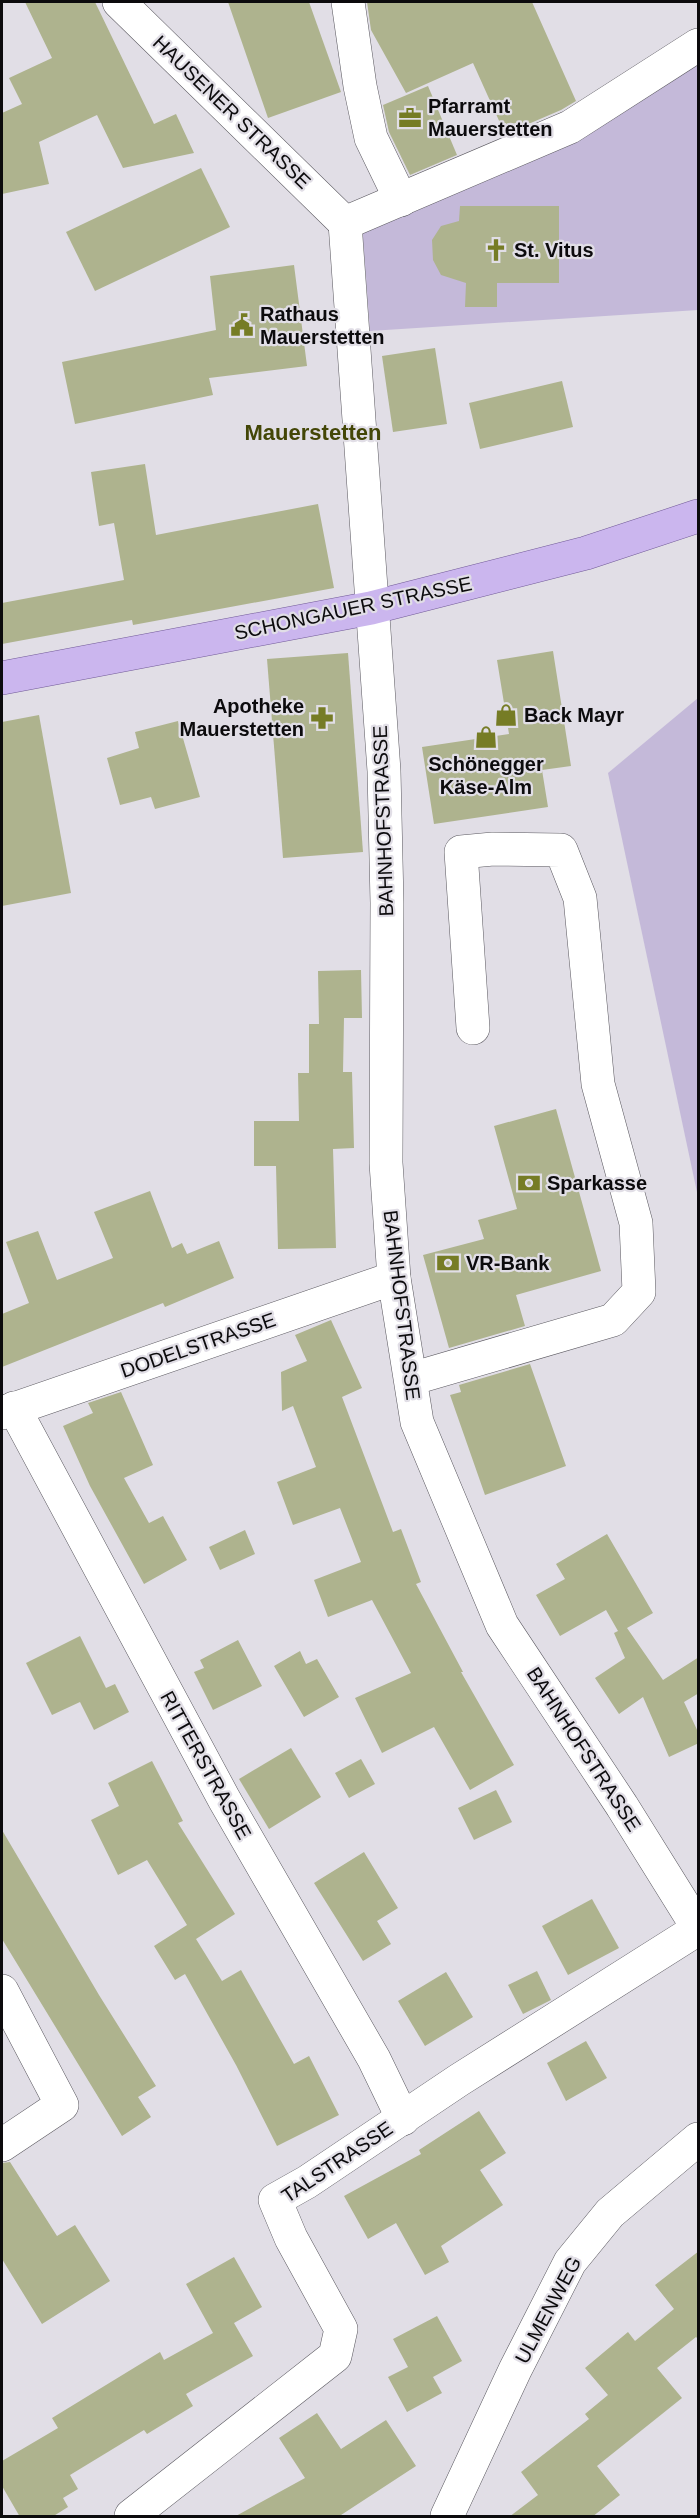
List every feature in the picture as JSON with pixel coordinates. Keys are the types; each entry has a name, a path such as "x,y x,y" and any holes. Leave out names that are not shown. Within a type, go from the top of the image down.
{"main road":[{"name":"SCHONGAUER STRASSE","path":"2,678 371,608 586,553 699,516"}],"street":[{"name":"HAUSENER STRASSE","path":"119,2 345,223"},
{"path":"348,2 360,86 371,138 400,200"},
{"path":"345,223 570,127 699,45"},
{"name":"BAHNHOFSTRASSE","path":"345,223 384,771 387,903 386,1163 394,1278 417,1422 502,1625 622,1806 699,1929"},
{"path":"411,1379 613,1320 639,1292 636,1224 598,1084 580,898 561,850 494,849 461,852 473,1028"},
{"name":"DODELSTRASSE","path":"8,1411 394,1278"},
{"name":"RITTERSTRASSE","path":"8,1411 224,1799 374,2059 403,2118"},
{"name":"TALSTRASSE","path":"130,2517 335,2356 341,2329 291,2238 275,2200 459,2080 699,1929"},
{"path":"2,1991 62,2105 2,2145"},
{"name":"ULMENWEG","path":"447,2517 515,2370 570,2262 610,2213 699,2139"}],"shaded area":[{"path":"698,62 698,310 370,331 362,224"},
{"path":"698,698 698,1197 608,773"}],"building":[{"path":"25,2 95,2 154,124 176,114 194,153 123,168 97,115 39,142 49,184 2,194 2,113 22,104 9,78 52,58"},
{"path":"228,2 309,2 341,92 268,118"},
{"path":"367,2 532,2 576,101 561,110 505,134 473,63 406,93 371,30"},
{"path":"428,86 457,155 410,175 389,132 383,105"},
{"path":"201,168 230,227 95,291 66,232"},
{"name":"St. Vitus","path":"460,206 559,206 559,283 497,283 497,307 465,307 466,283 441,275 433,260 432,240 441,226 459,221"},
{"path":"294,265 307,366 209,378 213,395 75,424 62,362 216,330 210,276"},
{"path":"435,348 447,424 393,432 382,356"},
{"path":"562,381 573,427 480,449 469,403"},
{"path":"145,464 156,535 318,504 334,588 133,625 132,620 2,644 2,603 124,580 114,523 99,526 91,472"},
{"path":"553,651 571,766 542,770 548,807 434,824 422,747 509,734 497,660"},
{"path":"348,653 363,852 283,858 267,659"},
{"path":"39,715 71,893 2,906 2,722"},
{"path":"178,721 200,797 155,809 151,797 120,805 107,758 139,748 135,732"},
{"path":"361,970 362,1018 344,1018 343,1072 352,1072 354,1148 333,1149 336,1248 278,1249 276,1166 254,1166 254,1121 299,1121 298,1073 309,1073 309,1024 319,1024 318,971"},
{"path":"556,1109 601,1271 516,1295 525,1326 449,1348 423,1255 484,1239 478,1220 517,1209 494,1126"},
{"path":"150,1191 172,1248 182,1243 187,1254 219,1241 234,1278 165,1307 163,1303 2,1367 2,1314 29,1303 6,1242 38,1231 57,1280 113,1258 94,1212"},
{"path":"331,1320 362,1388 342,1397 393,1532 401,1529 421,1582 416,1584 463,1672 461,1672 514,1765 470,1790 434,1727 382,1753 355,1698 411,1673 372,1600 328,1617 314,1580 361,1562 340,1508 293,1525 277,1482 316,1467 293,1406 282,1411 281,1372 307,1361 295,1335"},
{"path":"530,1364 566,1466 485,1495 450,1395 461,1392 459,1385"},
{"path":"121,1392 153,1465 124,1478 149,1523 163,1516 187,1560 144,1584 90,1486 63,1426 93,1413 88,1403"},
{"path":"245,1530 255,1554 220,1570 209,1547"},
{"path":"607,1534 653,1613 627,1628 663,1680 699,1657 699,1693 684,1702 699,1734 699,1743 669,1757 643,1697 619,1714 595,1678 625,1658 614,1633 618,1631 606,1610 560,1636 536,1595 565,1579 556,1564"},
{"path":"80,1636 106,1688 115,1684 129,1712 94,1730 80,1702 52,1715 26,1663"},
{"path":"238,1640 262,1686 213,1710 194,1672 204,1668 200,1660"},
{"path":"300,1651 306,1664 317,1659 339,1697 304,1717 274,1666"},
{"path":"291,1748 321,1797 269,1829 239,1779"},
{"path":"361,1759 375,1784 349,1798 335,1773"},
{"path":"152,1761 183,1821 178,1823 235,1914 196,1939 222,1981 241,1970 294,2064 309,2056 339,2115 277,2146 236,2065 185,1974 175,1980 154,1946 187,1925 147,1860 118,1875 91,1820 119,1806 108,1783"},
{"path":"496,1790 512,1822 474,1840 458,1808"},
{"path":"2,1830 99,1995 156,2086 138,2097 151,2117 122,2136 2,1939"},
{"path":"364,1852 398,1908 377,1921 391,1944 363,1961 314,1883"},
{"path":"592,1899 619,1948 568,1975 542,1926"},
{"path":"537,1971 551,2000 523,2014 508,1985"},
{"path":"446,1972 473,2017 425,2046 398,2001"},
{"path":"586,2041 607,2078 566,2101 547,2063"},
{"path":"479,2111 506,2153 480,2170 503,2205 441,2246 449,2262 425,2275 396,2223 368,2239 344,2196 421,2154 419,2150"},
{"path":"10,2162 57,2236 75,2225 110,2281 42,2324 2,2259 2,2163"},
{"path":"699,2251 699,2340 696,2337 657,2368 682,2398 597,2466 620,2495 592,2517 509,2517 538,2495 521,2472 589,2419 585,2414 608,2395 585,2368 628,2332 635,2341 674,2309 655,2285"},
{"path":"234,2257 262,2307 234,2323 253,2356 186,2394 193,2406 147,2434 144,2430 70,2475 78,2489 63,2498 68,2507 52,2517 20,2517 2,2486 2,2461 58,2428 52,2418 160,2352 164,2360 213,2333 186,2284"},
{"path":"437,2316 462,2361 433,2377 442,2393 407,2412 388,2377 408,2367 393,2339"},
{"path":"317,2413 341,2449 386,2420 416,2466 338,2517 234,2517 305,2478 279,2438"}],"place":[{"name":"Pfarramt Mauerstetten","path":"410,118"},
{"name":"St. Vitus","path":"496,250"},
{"name":"Rathaus Mauerstetten","path":"242,325"},
{"name":"Back Mayr","path":"506,715"},
{"name":"Apotheke Mauerstetten","path":"322,718"},
{"name":"Schönegger Käse-Alm","path":"486,737"},
{"name":"Sparkasse","path":"529,1183"},
{"name":"VR-Bank","path":"448,1263"}],"district":[{"name":"Mauerstetten","path":"313,432"}]}
